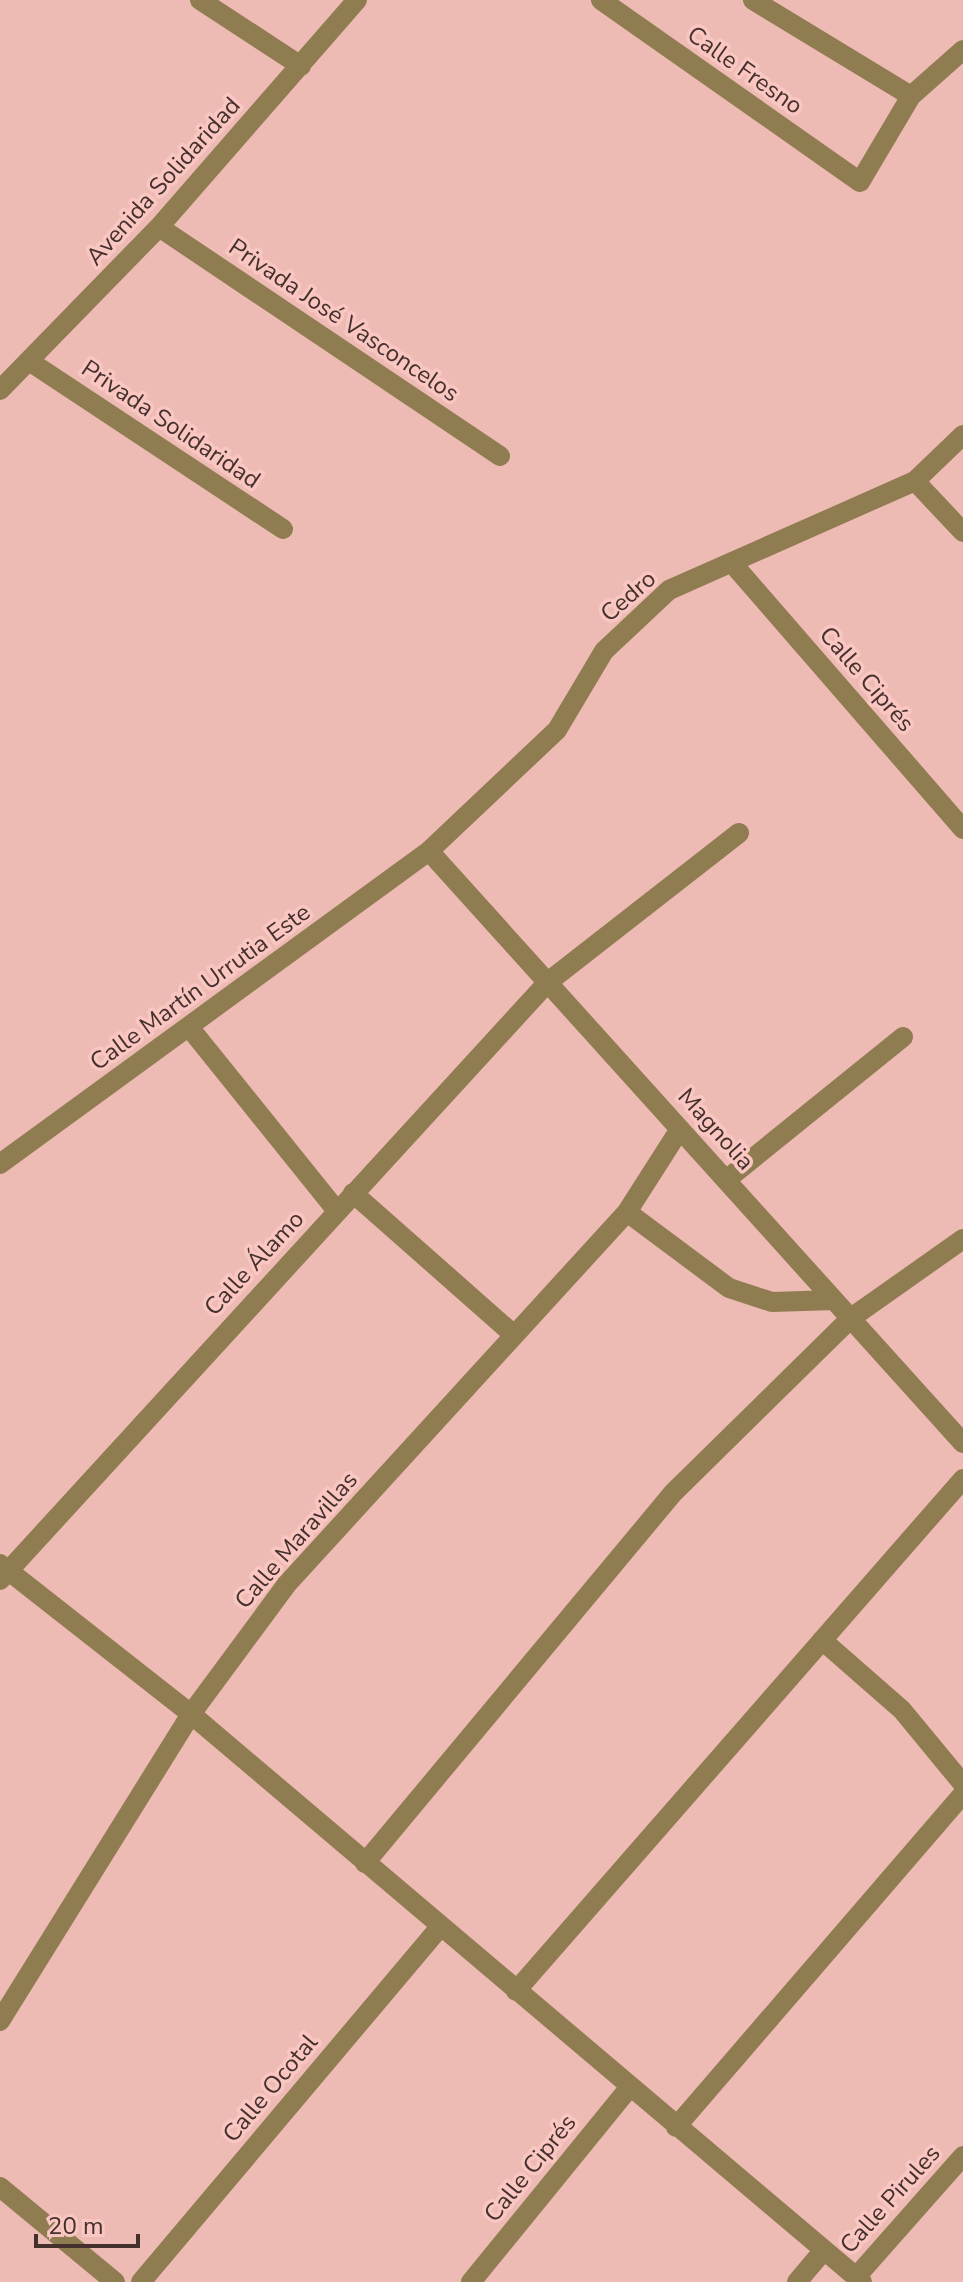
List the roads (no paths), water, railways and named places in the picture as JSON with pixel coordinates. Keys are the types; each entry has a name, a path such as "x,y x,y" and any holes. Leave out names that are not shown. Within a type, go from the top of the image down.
{"street":[{"path":"200,0 301,66"},
{"name":"Avenida Solidaridad","path":"0,390 159,227 357,0"},
{"name":"Calle Fresno","path":"601,0 860,182 911,96"},
{"path":"753,0 911,96 963,50"},
{"name":"Privada José Vasconcelos","path":"159,227 500,456"},
{"name":"Privada Solidaridad","path":"29,361 283,529"},
{"name":"Cedro","path":"429,851 557,730 604,651 669,590 915,481 963,435"},
{"path":"915,481 963,532"},
{"name":"Calle Ciprés","path":"732,563 963,829"},
{"name":"Calle Álamo","path":"2,1571 548,982 739,833"},
{"name":"Magnolia","path":"429,851 963,1443"},
{"name":"Calle Martín Urrutia Este","path":"0,1164 429,851"},
{"path":"189,1027 337,1211"},
{"path":"726,1180 903,1037"},
{"name":"Calle Maravillas","path":"0,2021 191,1714 287,1584 627,1212 680,1129"},
{"path":"353,1193 514,1335"},
{"path":"627,1212 729,1288 772,1302 834,1300"},
{"path":"365,1863 673,1493 851,1318 963,1239"},
{"path":"516,1991 963,1479"},
{"path":"2,1571 191,1714 859,2280"},
{"path":"822,1640 902,1710 963,1784"},
{"path":"676,2127 963,1794"},
{"name":"Calle Ocotal","path":"141,2282 440,1927"},
{"name":"Calle Ciprés","path":"471,2282 629,2088"},
{"name":"Calle Pirules","path":"859,2280 963,2156"},
{"path":"0,2187 115,2282"},
{"name":"Calle Pirules","path":"797,2282 824,2250"}]}
